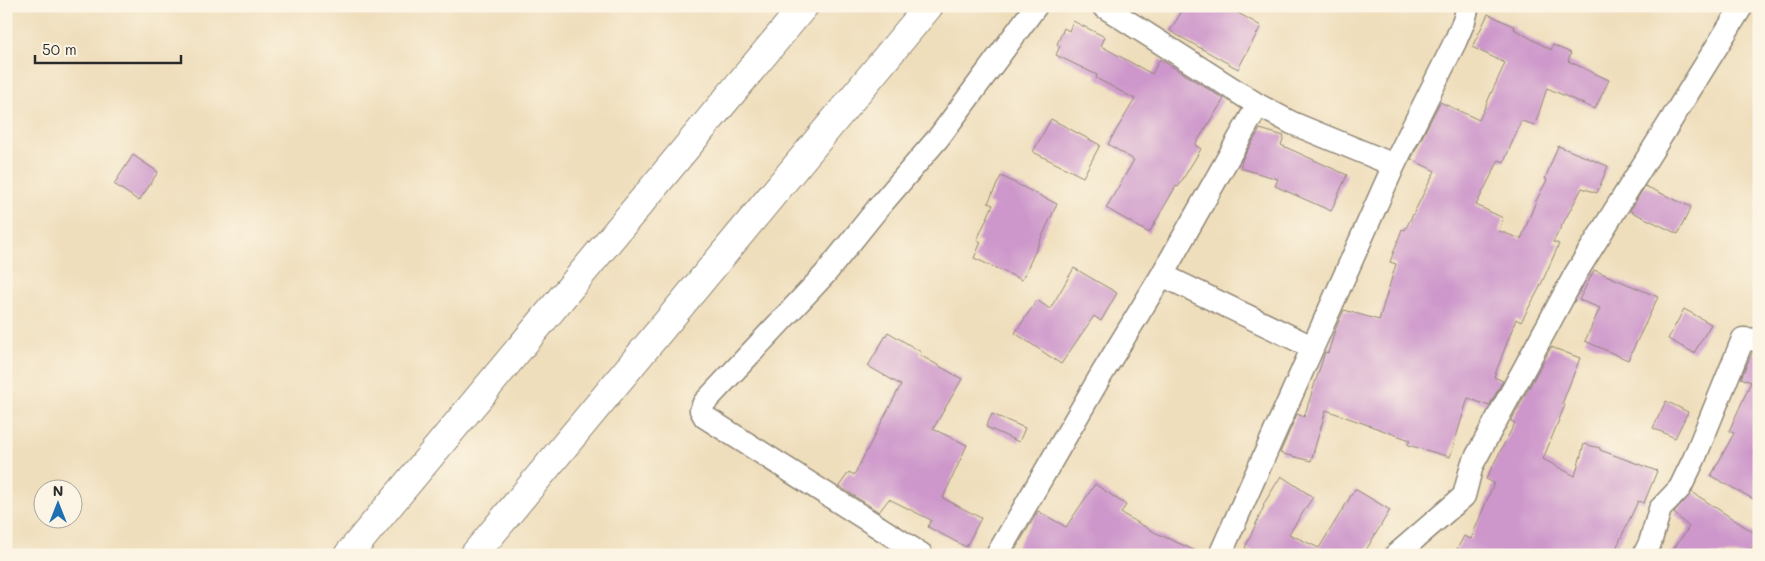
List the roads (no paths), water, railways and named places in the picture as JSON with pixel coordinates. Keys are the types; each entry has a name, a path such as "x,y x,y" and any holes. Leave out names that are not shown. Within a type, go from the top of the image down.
{"highway":[{"path":"348,555 804,6"},
{"path":"474,555 929,6"}],"street":[{"path":"925,554 705,417 701,410 704,403 825,274 939,137 1036,6"},
{"path":"1103,6 1258,105 1292,124 1394,165"},
{"path":"1220,555 1394,165 1455,42 1468,6"},
{"path":"1396,555 1464,496 1472,465 1576,272 1742,6"},
{"path":"997,555 1100,377 1162,275 1258,105"},
{"path":"1162,275 1312,347"},
{"path":"1644,555 1650,543 1660,509 1680,488 1694,459 1743,339 1759,340"}]}
